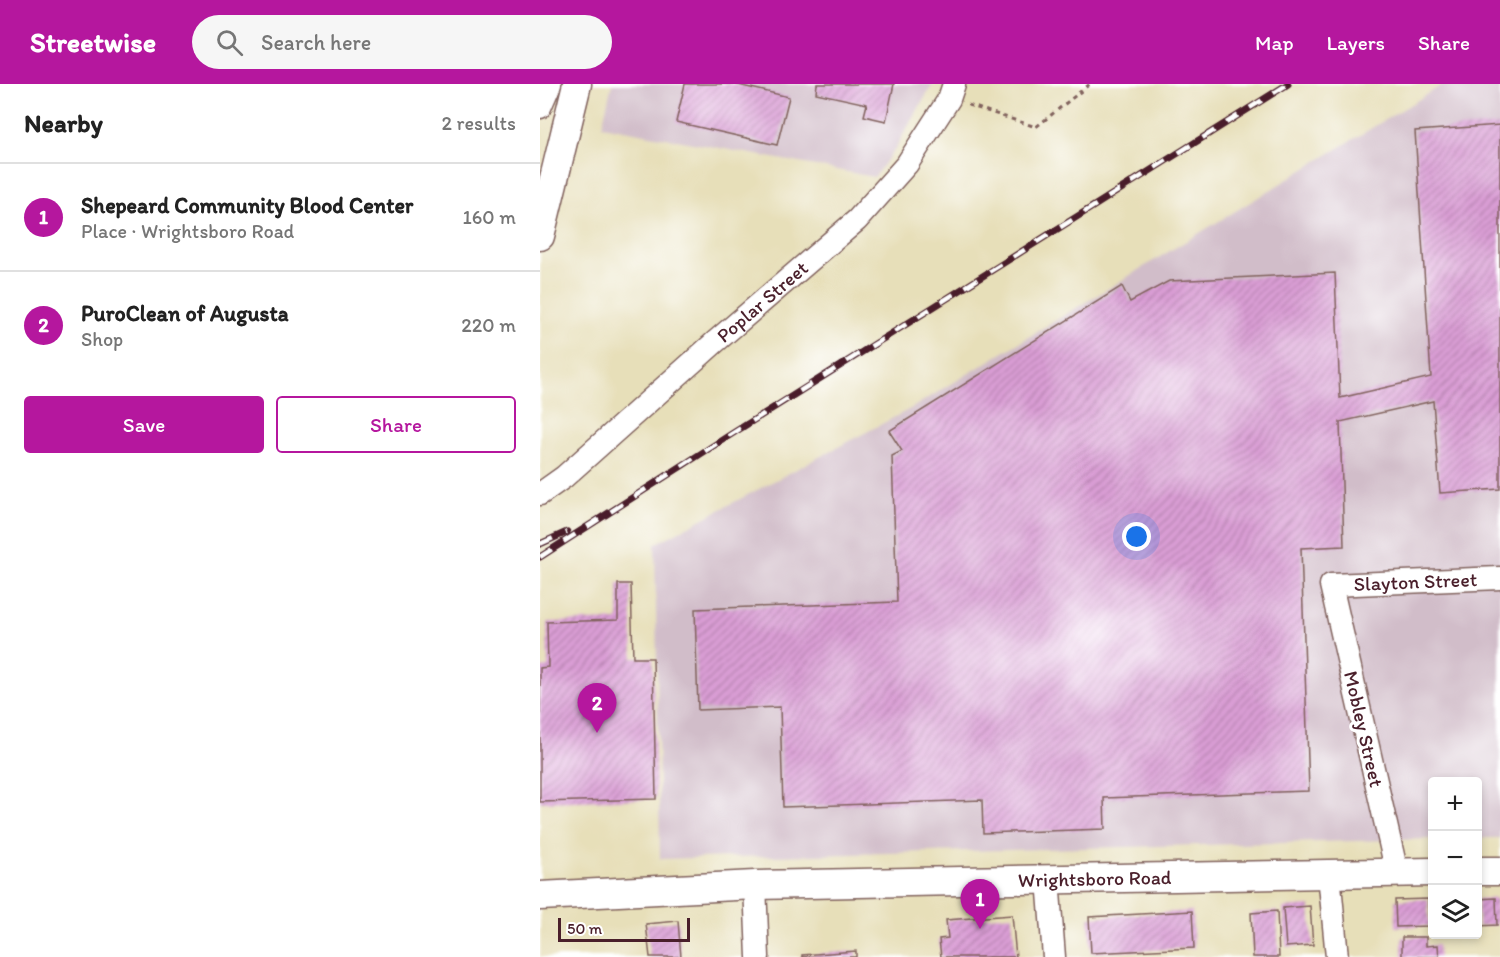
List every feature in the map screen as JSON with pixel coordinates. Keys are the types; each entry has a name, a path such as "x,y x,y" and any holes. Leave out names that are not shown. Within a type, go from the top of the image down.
{"main road":[{"path":"540,236 577,84"},
{"path":"1482,871 1500,871"},
{"name":"Wrightsboro Road","path":"540,896 755,885 1428,872"}],"street":[{"path":"540,107 550,84"},
{"name":"Poplar Street","path":"540,494 564,477 714,343 857,220 907,165 952,92"},
{"name":"Slayton Street","path":"1330,585 1500,578"},
{"name":"Mobley Street","path":"1330,585 1397,873"},
{"path":"1329,874 1337,957"},
{"path":"1048,879 1054,957"},
{"path":"755,885 758,957"}],"path":[{"path":"952,92 1036,127 1090,84"}],"shaded area":[{"path":"612,84 933,84 893,152 874,177 602,126"},
{"path":"1444,84 1500,84 1500,838 1482,838 1482,777 1428,777 1428,839 660,859 655,544 912,408"}],"building":[{"path":"685,84 734,84 789,97 777,145 676,122"},
{"path":"817,84 894,84 886,121 864,116 867,104 816,93"},
{"path":"1500,125 1500,489 1440,493 1433,401 1340,422 1344,546 1301,548 1309,791 1104,798 1105,829 983,833 982,800 783,807 780,707 698,710 695,609 897,602 892,456 902,451 889,431 1122,286 1130,302 1169,281 1335,273 1340,398 1431,377 1415,131"},
{"path":"618,584 631,584 633,658 653,658 656,799 540,802 540,668 548,667 547,622 618,620"},
{"path":"1496,898 1497,925 1482,926 1482,899"},
{"path":"1428,899 1428,926 1396,927 1395,900"},
{"path":"1310,906 1313,945 1286,947 1283,908"},
{"path":"1192,911 1194,948 1091,953 1089,917"},
{"path":"1277,911 1279,957 1253,957 1251,913"},
{"path":"1012,915 1016,957 941,957 939,939 948,938 946,920"},
{"path":"678,921 681,957 650,957 646,924"},
{"path":"1402,937 1426,937 1426,946 1438,945 1439,957 1402,957"},
{"path":"856,951 856,957 802,957 802,955"}],"railway":[{"path":"540,557 1288,84"},
{"path":"540,544 567,532"}],"place":[{"name":"PuroClean of Augusta","path":"597,733"},
{"name":"Shepeard Community Blood Center","path":"980,929"}]}
